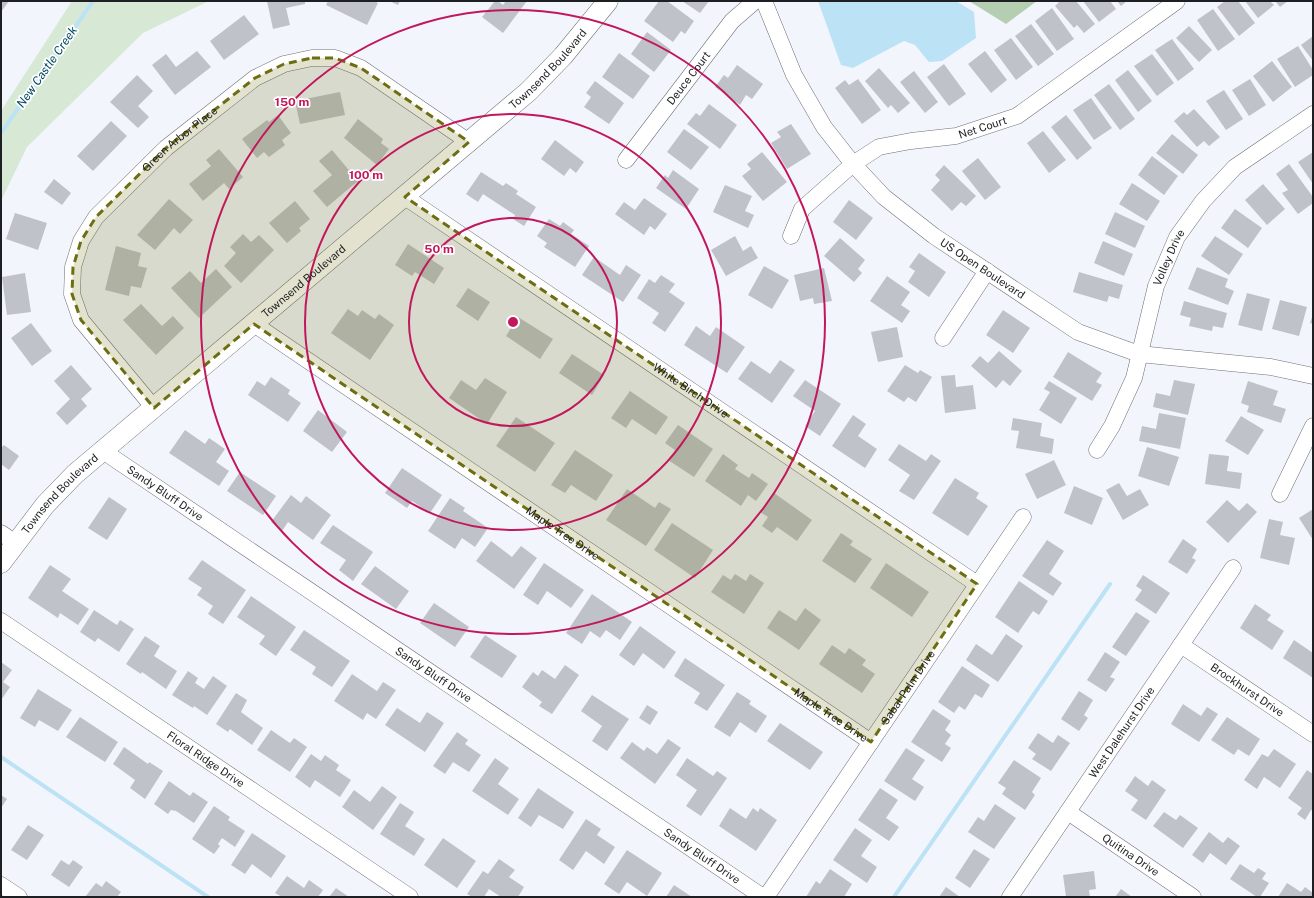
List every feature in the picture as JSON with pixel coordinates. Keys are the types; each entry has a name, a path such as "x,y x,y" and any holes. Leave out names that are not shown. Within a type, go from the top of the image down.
{"street":[{"name":"Townsend Boulevard","path":"1,563 8,538 45,505 75,474 529,91 563,56 608,1"},
{"name":"Deuce Court","path":"626,160 732,21 755,1"},
{"name":"US Open Boulevard","path":"764,1 774,22 794,75 824,127 853,164 884,197 934,236 1078,332 1139,354 1271,367 1313,376"},
{"name":"Net Court","path":"791,236 802,209 853,164 879,147 911,141 956,136 1017,116 1177,1"},
{"name":"Green Arbor Place","path":"154,408 81,320 72,294 72,287 73,266 81,241 96,217 166,148 255,78 284,64 312,58 335,58 361,68 469,142"},
{"name":"Volley Drive","path":"1097,450 1124,402 1134,378 1156,286 1177,237 1203,200 1235,167 1313,114"},
{"name":"White Birch Drive","path":"405,197 977,584"},
{"path":"943,338 987,271"},
{"name":"Maple Tree Drive","path":"254,324 871,742"},
{"path":"1280,494 1313,426"},
{"name":"Sandy Bluff Drive","path":"103,451 764,897"},
{"name":"Sabal Palm Drive","path":"764,897 1023,517"},
{"name":"West Dalehurst Drive","path":"1010,897 1233,568"},
{"name":"Floral Ridge Drive","path":"1,621 410,897"},
{"name":"Brockhurst Drive","path":"1181,645 1313,734"},
{"name":"Quitina Drive","path":"1068,812 1193,897"},
{"path":"1,885 19,897"}],"highlighted area":[{"path":"312,58 335,58 361,68 469,142 405,197 977,584 871,742 254,324 154,408 81,320 72,294 73,267 81,241 96,217 166,148 255,78 284,64"}],"green space":[{"path":"72,1 209,1 143,33 27,147 1,201 1,111"},
{"path":"969,1 1037,1 1006,24"}],"water":[{"path":"818,1 956,1 974,12 976,38 942,61 929,62 915,45 904,41 853,68 841,65"}],"building":[{"path":"1,1 9,1 1,12"},
{"path":"267,1 305,1 305,4 286,8 290,25 273,29"},
{"path":"328,1 374,1 378,3 367,25 326,5"},
{"path":"389,1 400,1 398,5"},
{"path":"495,1 498,1 503,5 506,1 527,1 503,33 482,17"},
{"path":"659,1 667,1 694,21 685,34 681,31 673,42 644,21"},
{"path":"682,1 709,1 700,13"},
{"path":"1060,1 1076,1 1095,24 1084,33 1077,25 1074,28 1055,6"},
{"path":"1083,1 1110,1 1116,9 1099,22"},
{"path":"1117,1 1127,1 1121,6"},
{"path":"1225,1 1238,1 1255,23 1239,36 1217,7"},
{"path":"1245,1 1270,1 1274,5 1258,18"},
{"path":"1275,1 1288,1 1280,7"},
{"path":"1052,8 1074,39 1057,51 1035,21"},
{"path":"1213,9 1235,39 1218,51 1197,20"},
{"path":"244,15 259,34 224,60 210,41"},
{"path":"1031,24 1054,54 1038,66 1015,36"},
{"path":"1189,26 1212,50 1199,62 1176,38"},
{"path":"647,32 671,50 654,72 631,54"},
{"path":"1313,36 1313,61 1301,45"},
{"path":"1011,38 1033,67 1016,80 994,50"},
{"path":"1172,39 1194,69 1178,81 1155,50"},
{"path":"1298,46 1313,70 1313,75 1295,87 1277,59"},
{"path":"197,51 211,67 175,95 152,65 166,54 176,67"},
{"path":"985,51 1007,80 991,93 968,64"},
{"path":"619,53 650,76 633,99 602,77"},
{"path":"1152,54 1174,83 1157,96 1134,66"},
{"path":"1272,61 1292,87 1273,102 1253,76"},
{"path":"944,64 966,94 949,106 927,77"},
{"path":"737,65 763,84 752,99 746,95 740,105 715,87 724,75 728,78"},
{"path":"879,68 910,103 898,113 891,105 888,108 865,81"},
{"path":"1128,70 1152,101 1138,112 1115,80"},
{"path":"914,71 938,102 925,113 900,82"},
{"path":"137,75 153,91 138,106 149,117 138,128 110,102"},
{"path":"858,79 881,110 862,124 835,88 845,80 849,85"},
{"path":"1250,79 1266,105 1249,116 1232,90"},
{"path":"595,81 624,103 609,124 584,107 591,97 586,93"},
{"path":"1109,84 1135,119 1120,130 1094,95"},
{"path":"1224,90 1243,119 1226,130 1206,101"},
{"path":"340,92 345,115 300,124 295,101"},
{"path":"1091,98 1112,128 1094,140 1073,110"},
{"path":"709,104 737,125 720,149 687,124 696,113 700,116"},
{"path":"1194,109 1220,137 1209,146 1204,141 1197,147 1174,121 1184,112 1187,115"},
{"path":"278,115 291,133 282,140 285,145 269,157 264,152 257,158 242,139 267,120 269,122"},
{"path":"1066,115 1092,148 1077,160 1051,127"},
{"path":"358,119 383,139 381,143 389,149 377,165 344,138"},
{"path":"111,121 127,136 93,171 77,156"},
{"path":"791,124 811,154 787,169 771,143 781,137 777,132"},
{"path":"684,129 709,147 691,170 667,152"},
{"path":"1043,131 1066,160 1049,173 1027,143"},
{"path":"1172,134 1198,155 1183,174 1156,153"},
{"path":"555,140 584,162 576,173 570,168 564,176 541,159"},
{"path":"219,149 243,177 229,189 224,183 203,201 189,184 211,166 206,160"},
{"path":"332,150 358,181 327,207 313,191 332,175 319,161"},
{"path":"762,152 787,182 763,201 742,176 751,169 747,164"},
{"path":"1313,152 1313,184 1298,162"},
{"path":"1152,156 1178,176 1164,195 1138,175"},
{"path":"978,158 1001,187 985,200 962,171"},
{"path":"1289,164 1313,197 1313,203 1298,214 1282,193 1288,190 1276,174"},
{"path":"944,165 976,196 966,206 961,202 952,211 931,190 940,180 935,175"},
{"path":"673,170 699,189 686,209 656,188 665,175 668,178"},
{"path":"481,172 503,186 506,183 518,191 516,194 536,207 524,226 513,219 515,215 483,194 478,202 466,194"},
{"path":"54,179 71,193 62,205 44,192"},
{"path":"1132,183 1160,201 1147,221 1119,204"},
{"path":"1263,184 1285,209 1267,225 1245,200"},
{"path":"725,185 752,196 745,211 754,215 748,228 713,212"},
{"path":"644,198 667,214 655,230 650,226 644,235 615,214 624,202 635,210"},
{"path":"169,199 193,220 180,234 174,228 155,250 137,235"},
{"path":"849,200 873,218 856,240 833,222"},
{"path":"295,201 310,219 299,228 301,231 287,243 269,223"},
{"path":"1235,209 1262,228 1248,248 1221,228"},
{"path":"1115,212 1145,226 1135,248 1105,234"},
{"path":"15,213 47,223 38,250 6,239"},
{"path":"549,219 560,226 563,222 574,230 571,234 589,246 575,267 544,247 547,243 537,236"},
{"path":"243,234 251,242 259,235 274,250 241,283 224,266 236,253 230,247"},
{"path":"735,236 743,251 751,246 758,258 726,276 711,250"},
{"path":"1215,236 1243,254 1229,275 1201,256"},
{"path":"840,238 865,260 858,269 862,273 854,282 824,256"},
{"path":"1103,241 1133,254 1124,276 1094,263"},
{"path":"408,244 444,268 434,284 415,272 412,276 395,265"},
{"path":"116,246 141,253 138,266 147,268 141,288 131,286 129,296 105,290"},
{"path":"919,253 946,272 929,297 908,282 915,271 909,267"},
{"path":"594,257 620,275 626,265 641,275 623,302 582,275"},
{"path":"764,266 789,280 772,309 748,295"},
{"path":"1197,267 1228,279 1225,287 1234,291 1228,305 1188,289"},
{"path":"824,268 832,301 814,304 813,298 800,301 794,275"},
{"path":"216,269 232,287 199,318 171,288 190,271 201,283"},
{"path":"1079,272 1123,285 1119,299 1109,296 1107,302 1073,292"},
{"path":"25,273 31,312 7,315 2,277"},
{"path":"661,275 675,284 669,292 685,303 665,332 652,323 659,313 637,298 649,279 655,283"},
{"path":"887,276 910,292 901,305 910,311 902,323 870,301"},
{"path":"468,288 490,302 478,321 456,306"},
{"path":"1247,293 1270,299 1262,331 1238,325"},
{"path":"1280,300 1307,307 1299,336 1272,329"},
{"path":"1184,301 1227,313 1223,328 1213,326 1212,331 1189,326 1191,318 1180,315"},
{"path":"141,304 162,326 173,316 184,328 156,355 123,320"},
{"path":"348,309 358,316 362,310 375,319 379,314 394,325 370,360 331,333"},
{"path":"1003,310 1030,328 1013,353 986,335"},
{"path":"1313,314 1313,324 1310,323"},
{"path":"518,317 553,339 540,359 506,336"},
{"path":"31,323 52,351 32,366 11,338"},
{"path":"696,326 710,336 716,327 745,347 727,373 684,345"},
{"path":"897,327 903,357 878,362 871,332"},
{"path":"999,351 1022,371 1010,386 1003,380 996,388 971,366 980,356 988,363"},
{"path":"1068,352 1102,373 1096,382 1102,385 1092,401 1053,377"},
{"path":"572,354 604,375 592,395 559,373"},
{"path":"780,360 795,370 772,403 738,379 751,361 770,374"},
{"path":"71,365 92,389 81,399 87,406 67,425 56,413 70,399 54,381"},
{"path":"905,365 918,373 920,370 932,377 916,402 908,397 904,402 887,391"},
{"path":"955,375 956,387 973,385 976,409 945,413 941,376"},
{"path":"271,377 290,390 288,394 301,403 288,422 248,395 257,381 265,386"},
{"path":"485,378 507,392 487,424 449,398 461,380 476,390"},
{"path":"805,380 841,404 820,436 805,426 815,411 793,396"},
{"path":"1174,380 1195,384 1188,415 1153,407 1156,393 1170,396"},
{"path":"1049,381 1077,398 1061,424 1039,410 1050,392 1044,389"},
{"path":"1248,381 1278,391 1273,405 1286,409 1281,423 1247,412 1249,406 1241,403"},
{"path":"630,391 668,417 656,435 632,419 626,428 611,418"},
{"path":"318,410 347,432 332,452 303,431"},
{"path":"1159,413 1186,418 1180,449 1139,441 1142,426 1156,429"},
{"path":"853,415 866,424 858,436 877,449 865,468 832,446"},
{"path":"1241,416 1264,430 1248,455 1225,441"},
{"path":"516,417 555,443 535,472 496,446"},
{"path":"1013,418 1042,423 1040,436 1054,439 1052,454 1016,448 1019,431 1011,430"},
{"path":"678,425 713,449 694,477 668,460 675,450 665,443"},
{"path":"185,430 205,444 209,438 225,449 216,462 229,471 219,486 169,453"},
{"path":"899,444 926,461 931,454 941,461 914,500 899,491 910,475 888,460"},
{"path":"4,445 19,456 9,470 1,464 1,448"},
{"path":"1147,447 1179,457 1169,486 1138,476"},
{"path":"575,450 613,475 596,501 571,485 565,493 551,485"},
{"path":"723,454 738,465 735,469 749,478 752,473 768,484 756,501 748,495 741,506 705,481"},
{"path":"1209,454 1229,456 1227,471 1242,473 1240,489 1205,484"},
{"path":"1054,460 1066,485 1037,499 1025,474"},
{"path":"402,468 442,495 430,513 412,501 407,508 385,493"},
{"path":"240,472 276,496 263,515 227,491"},
{"path":"955,478 979,493 976,498 988,506 968,536 932,513"},
{"path":"1119,483 1127,496 1140,489 1149,505 1123,520 1106,490"},
{"path":"1074,486 1103,498 1092,525 1064,513"},
{"path":"627,489 655,508 659,502 671,509 646,546 606,520"},
{"path":"774,493 812,520 797,541 777,527 772,533 762,526 768,517 760,512"},
{"path":"291,495 301,503 306,496 331,515 313,540 288,522 282,531 271,522"},
{"path":"109,497 127,509 107,540 88,528"},
{"path":"450,498 465,508 463,511 488,528 475,547 462,538 455,549 428,531"},
{"path":"1227,500 1239,511 1247,503 1257,512 1228,543 1206,522"},
{"path":"1313,509 1313,540 1299,518"},
{"path":"1269,519 1283,522 1280,535 1295,538 1289,565 1260,558"},
{"path":"672,523 713,550 695,578 654,550"},
{"path":"333,525 373,552 353,581 339,570 346,560 320,543"},
{"path":"841,533 853,541 850,545 872,559 855,583 822,561"},
{"path":"1183,539 1197,549 1192,558 1196,560 1187,574 1168,562"},
{"path":"1047,540 1064,551 1049,574 1062,583 1053,596 1022,576"},
{"path":"491,541 512,557 521,546 537,558 514,589 476,561"},
{"path":"202,560 246,590 223,624 208,614 213,606 197,595 202,588 188,579"},
{"path":"544,563 584,590 571,608 547,591 538,605 523,595"},
{"path":"886,563 929,592 912,617 870,588"},
{"path":"50,565 71,579 62,591 89,609 78,625 60,613 58,618 28,598"},
{"path":"375,566 409,591 396,609 361,584"},
{"path":"735,574 746,581 750,574 764,583 744,614 711,592 723,575 731,580"},
{"path":"1143,575 1170,593 1156,614 1135,600 1142,590 1136,586"},
{"path":"1019,581 1048,601 1039,615 1033,611 1018,633 995,617"},
{"path":"592,594 632,622 620,640 606,630 600,638 590,631 582,644 566,633"},
{"path":"251,596 296,627 276,656 259,644 265,636 237,617"},
{"path":"434,603 469,627 455,647 420,623"},
{"path":"1255,604 1271,615 1267,620 1284,631 1272,650 1240,628"},
{"path":"805,608 821,620 799,650 767,628 779,610 796,621"},
{"path":"94,610 117,625 120,620 134,629 119,652 98,638 95,642 80,632"},
{"path":"1136,612 1150,621 1126,656 1112,647"},
{"path":"640,626 676,652 664,669 643,653 634,666 619,655"},
{"path":"304,630 350,661 332,687 312,674 316,667 290,650"},
{"path":"1006,634 1023,646 998,682 966,660 976,644 992,655"},
{"path":"485,635 517,656 502,678 470,657"},
{"path":"145,636 160,646 154,656 177,671 166,689 142,672 141,674 126,664"},
{"path":"1294,640 1313,653 1313,678 1283,658"},
{"path":"832,645 845,654 849,648 866,660 862,665 875,674 862,693 819,664"},
{"path":"1105,652 1120,662 1110,677 1115,679 1106,692 1087,680"},
{"path":"685,658 725,685 707,711 694,703 700,693 674,676"},
{"path":"1,662 12,670 3,682 10,687 1,700"},
{"path":"565,665 579,675 552,714 539,706 542,702 522,687 533,672 538,676 542,670 555,679"},
{"path":"962,666 990,685 982,698 975,694 965,710 959,706 954,713 938,702"},
{"path":"188,671 198,678 195,683 204,689 213,676 227,686 207,715 194,706 193,708 172,695"},
{"path":"352,674 377,691 383,682 396,690 376,719 367,713 363,720 334,701"},
{"path":"38,689 72,710 58,731 39,720 35,727 20,718"},
{"path":"1079,691 1093,700 1084,715 1088,718 1079,731 1061,719"},
{"path":"737,692 751,701 749,704 767,716 756,733 740,722 730,737 714,727"},
{"path":"236,693 247,700 241,712 263,728 252,745 230,729 228,732 216,724"},
{"path":"592,695 629,719 607,751 592,741 602,726 581,711"},
{"path":"1183,704 1201,716 1207,707 1218,714 1199,742 1171,724"},
{"path":"647,705 658,712 650,725 639,718"},
{"path":"397,708 420,723 427,712 444,723 425,752 385,725"},
{"path":"933,709 951,721 945,730 951,735 945,744 951,748 942,762 911,742"},
{"path":"80,717 118,742 105,762 66,737"},
{"path":"1227,717 1260,739 1249,756 1238,749 1234,755 1211,740"},
{"path":"780,723 823,752 810,770 767,741"},
{"path":"271,730 290,743 294,738 307,747 290,772 257,750"},
{"path":"457,732 468,740 465,744 481,755 469,772 453,762 445,774 433,766"},
{"path":"1038,733 1053,743 1058,735 1070,743 1051,771 1032,759 1036,754 1028,748"},
{"path":"668,739 681,748 655,784 620,758 632,742 644,751 647,747 657,754"},
{"path":"124,747 148,764 149,762 163,771 145,799 130,788 135,780 113,764"},
{"path":"906,748 925,760 912,779 924,787 915,801 884,781"},
{"path":"1274,749 1296,764 1280,788 1264,777 1257,789 1244,780 1262,754 1268,757"},
{"path":"311,754 321,761 325,755 339,765 336,770 351,780 340,797 315,780 310,788 295,777"},
{"path":"495,758 509,768 498,784 519,799 508,815 472,791"},
{"path":"687,758 713,776 717,771 727,778 701,816 686,806 697,790 676,775"},
{"path":"1014,760 1041,778 1032,792 1035,795 1025,810 1002,794 1006,788 998,783"},
{"path":"1307,770 1313,774 1313,811 1311,810 1305,820 1297,814 1302,808 1288,798"},
{"path":"1135,776 1148,786 1152,780 1166,790 1146,820 1131,810 1138,800 1125,791"},
{"path":"169,781 190,796 193,792 208,802 194,823 176,811 171,810 168,814 154,804"},
{"path":"382,786 397,797 373,830 342,807 354,790 370,802"},
{"path":"538,788 574,812 563,829 539,815 531,827 518,818"},
{"path":"880,788 898,800 886,818 899,827 889,841 858,820"},
{"path":"1,795 7,799 1,808"},
{"path":"400,803 414,812 405,826 425,839 414,856 380,834"},
{"path":"995,804 1016,818 994,849 968,832 978,817 984,821"},
{"path":"214,806 230,817 228,820 245,831 235,847 222,838 218,844 220,846 214,854 192,839"},
{"path":"730,808 746,819 753,808 758,812 760,808 777,820 756,851 719,826"},
{"path":"1164,812 1176,820 1180,815 1198,828 1183,848 1153,826"},
{"path":"586,819 601,829 597,835 615,847 604,864 586,851 573,870 559,860"},
{"path":"28,825 44,835 27,860 11,850"},
{"path":"855,828 872,840 861,856 877,867 867,883 833,860"},
{"path":"1209,832 1223,843 1228,837 1240,846 1226,865 1210,853 1203,863 1192,855"},
{"path":"252,833 286,856 271,878 252,864 245,874 231,865"},
{"path":"443,838 476,861 457,888 424,865"},
{"path":"974,849 990,859 970,888 955,878"},
{"path":"627,850 662,873 647,896 627,882 619,894 604,884"},
{"path":"499,859 515,870 509,877 524,887 518,897 501,897 489,889 484,897 472,897 467,894 483,871 488,874"},
{"path":"61,860 69,865 73,860 83,867 69,887 51,875"},
{"path":"1240,864 1254,873 1258,868 1266,873 1262,879 1269,883 1260,897 1257,897 1230,879"},
{"path":"830,869 852,884 844,897 806,897 816,881 820,884"},
{"path":"1094,871 1096,889 1089,890 1090,897 1066,897 1063,875"},
{"path":"287,876 304,888 309,880 323,890 318,897 282,897 275,893"},
{"path":"106,881 121,892 117,897 85,897 96,883 102,887"},
{"path":"1287,883 1301,892 1305,887 1313,893 1313,897 1278,897"},
{"path":"674,885 692,897 666,897"},
{"path":"946,887 960,897 939,897"},
{"path":"336,888 349,897 329,897"},
{"path":"1121,889 1132,897 1115,897"}],"waterway":[{"name":"New Castle Creek","path":"1,133 93,1"},
{"path":"894,897 1110,584"},
{"path":"1,757 208,897"}]}
